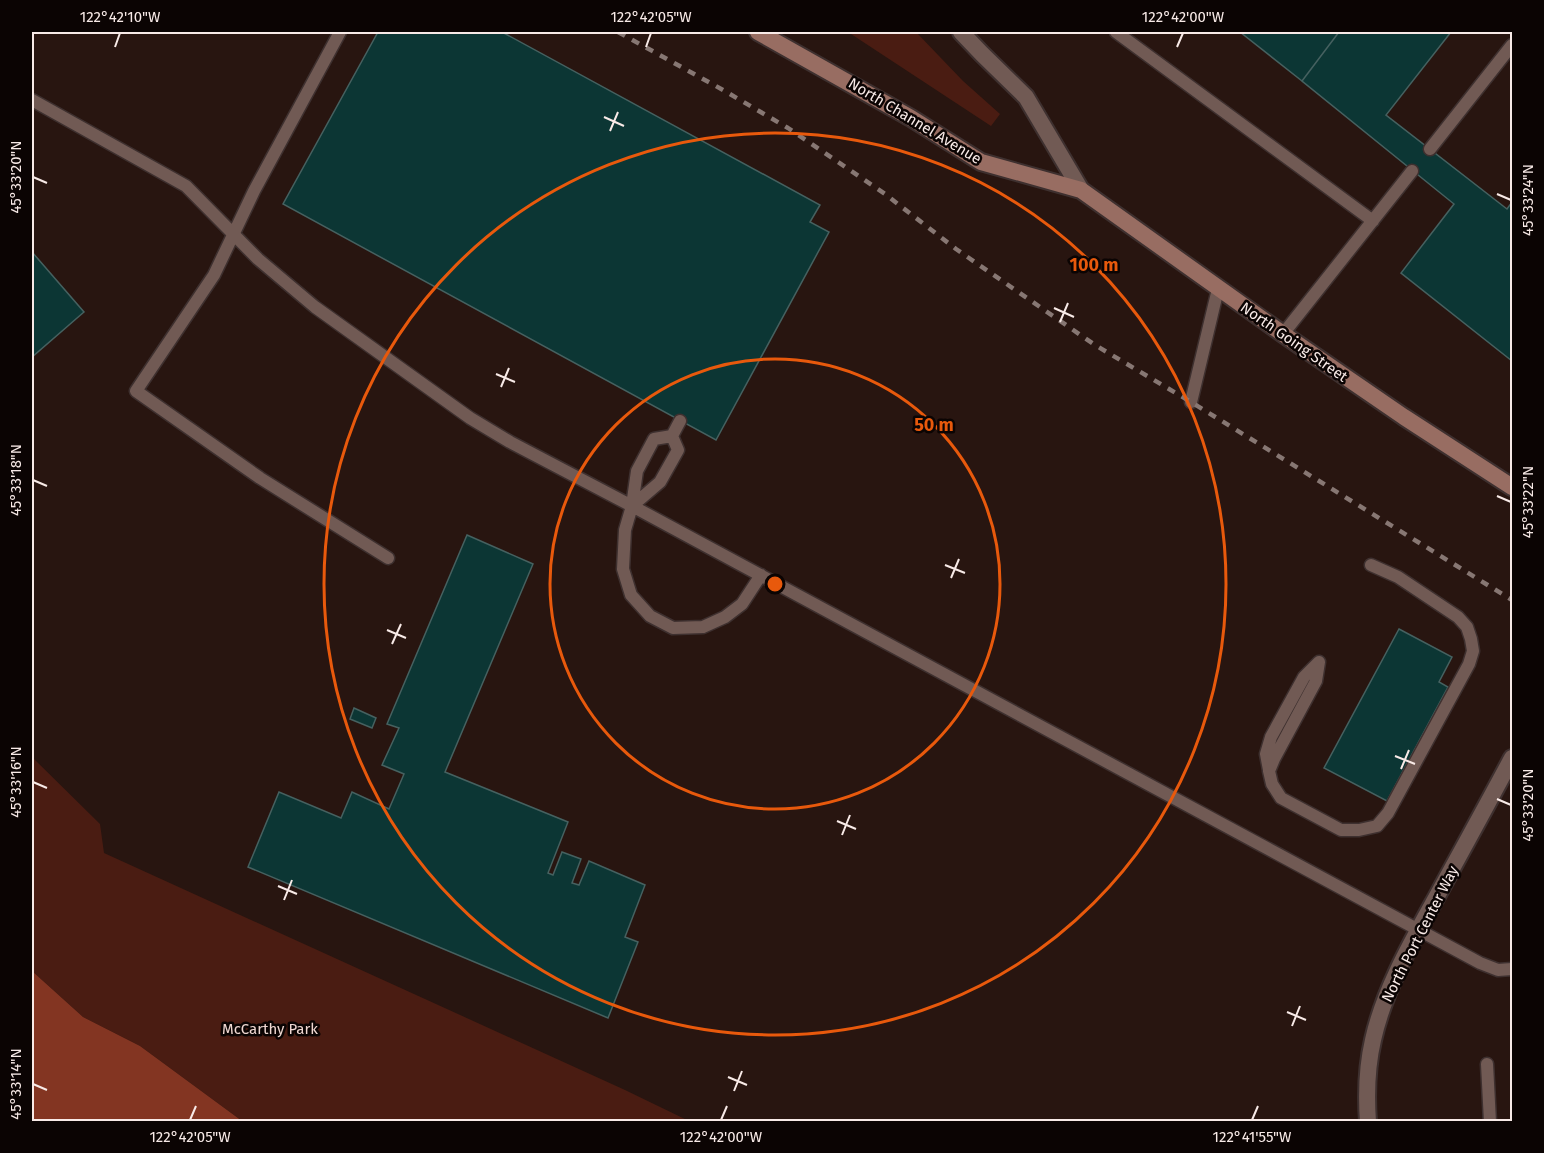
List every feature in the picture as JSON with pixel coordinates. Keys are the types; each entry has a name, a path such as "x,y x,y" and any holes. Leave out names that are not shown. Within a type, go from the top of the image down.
{"main road":[{"name":"North Channel Avenue","path":"758,32 911,117 981,162 1080,190"},
{"name":"North Going Street","path":"1080,190 1283,334 1512,487"}],"street":[{"path":"961,32 1026,97 1080,190"},
{"name":"North Port Center Way","path":"1368,1122 1368,1070 1373,1040 1382,1010 1396,975 1419,929 1512,758"}],"lane":[{"path":"339,32 254,191 214,274 136,391 260,478 388,558"},
{"path":"1116,32 1373,221"},
{"path":"1430,149 1512,45"},
{"path":"32,100 186,186 258,260 315,307 470,418 510,442 1480,963 1498,970 1512,969"},
{"path":"1283,334 1412,171"},
{"path":"1191,402 1218,289"},
{"path":"672,436 680,421"},
{"path":"632,506 660,482 678,450 672,436"},
{"path":"672,436 654,439 637,471 632,506 625,530 623,569 631,595 650,616 673,628 703,627 725,617 742,604 761,575"},
{"path":"1319,662 1316,681 1269,771 1272,784 1281,798 1341,830 1359,830 1377,826 1388,813 1469,664 1473,651 1472,639 1467,627 1458,617 1398,577 1371,565"},
{"path":"1487,1064 1490,1122"}],"green space":[{"path":"848,32 916,32 963,81 1000,114 991,126"},
{"name":"McCarthy Park","path":"32,757 100,824 104,853 689,1121 242,1121 140,1046 83,1017 32,971"}],"shaded area":[{"path":"32,971 83,1017 140,1046 242,1121 32,1121"}],"building":[{"path":"378,32 502,32 820,205 810,222 829,232 716,440 283,204"},
{"path":"1240,32 1339,32 1302,81"},
{"path":"1339,32 1451,32 1386,115 1507,209 1512,202 1512,361 1401,273 1454,204 1302,81"},
{"path":"32,252 84,312 32,357"},
{"path":"467,535 533,564 445,772 568,822 548,873 553,875 562,852 581,859 572,883 579,885 589,861 645,885 625,937 638,942 608,1018 248,867 279,792 341,818 352,792 389,809 404,774 382,765 399,728 387,724"},
{"path":"1399,629 1452,657 1439,682 1448,687 1387,801 1324,768"},
{"path":"354,708 376,718 372,728 350,719"}],"railway":[{"path":"618,32 788,128 885,194 956,249 1095,345 1512,600"}]}
